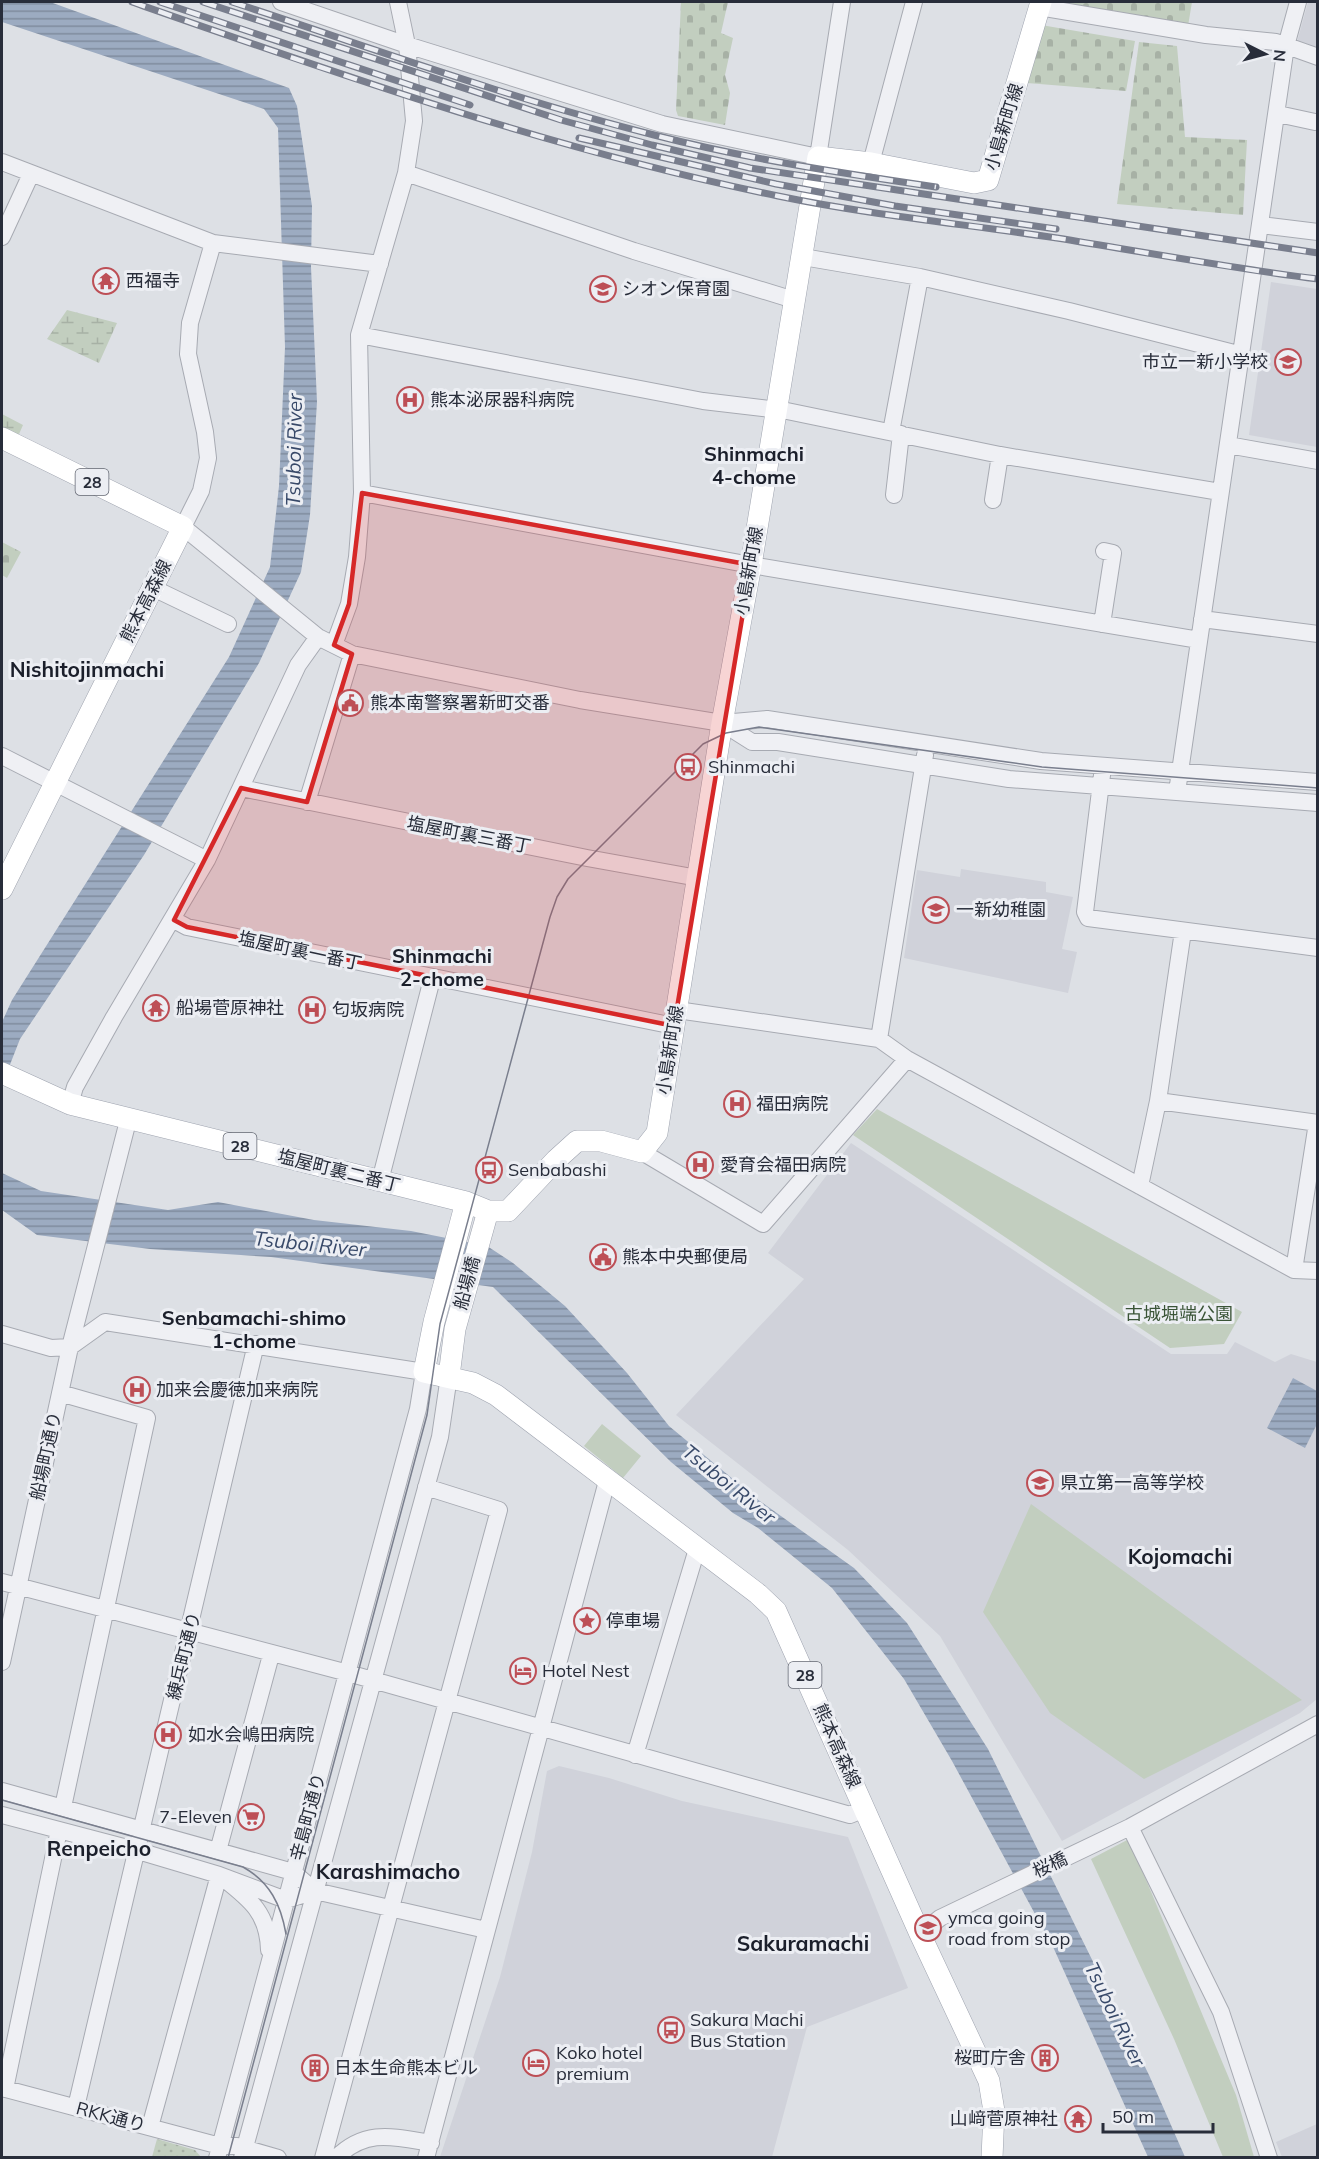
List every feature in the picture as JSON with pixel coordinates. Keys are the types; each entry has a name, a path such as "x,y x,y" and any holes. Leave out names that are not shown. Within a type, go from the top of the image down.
{"main road":[{"name":"小島新町線","path":"642,1152 657,1133 722,723 751,565 818,157 871,163 974,183 988,180 1040,4"},
{"name":"28","path":"2,438 183,527"},
{"name":"熊本高森線","path":"2,889 183,527"},
{"name":"塩屋町裏二番丁","path":"10,1077 70,1104 466,1202 488,1210"},
{"path":"488,1210 508,1211 556,1160 578,1141 602,1142 642,1152"},
{"name":"船場橋","path":"424,1372 434,1322 466,1202"},
{"name":"船場橋","path":"449,1376 454,1329 488,1210"},
{"name":"熊本高森線","path":"424,1372 473,1383 496,1395 758,1594 776,1611 920,1934 989,2081 994,2111 992,2157"}],"street":[{"path":"281,2 407,45 662,124 818,157 842,2"},
{"path":"334,645 349,604 357,557 362,493 359,335 406,173 414,121 407,45 398,2"},
{"path":"871,163 914,2"},
{"path":"1177,792 1278,114 1286,46 1298,2"},
{"path":"1040,4 1206,35 1253,38 1317,57"},
{"path":"1278,114 1315,122"},
{"path":"2,162 213,243 380,264"},
{"path":"406,173 645,254 794,300"},
{"path":"2,237 31,174"},
{"path":"1261,225 1317,232"},
{"path":"213,243 190,323 188,354 205,432 208,459 201,491 183,527 251,579 318,637 352,654 580,700 722,723 768,719 1041,761 1317,782"},
{"path":"802,256 920,278 1069,310 1242,355"},
{"path":"894,495 896,433 920,278"},
{"path":"359,335 703,401 776,411 1000,455 1220,492"},
{"path":"1228,445 1317,461"},
{"path":"993,500 1000,455"},
{"path":"362,493 751,565 1199,640"},
{"path":"1102,624 1113,553 1104,551"},
{"path":"153,588 228,624"},
{"path":"1202,619 1317,634"},
{"path":"70,1104 75,1087 114,1017 174,920 207,860 298,666 318,637"},
{"path":"308,802 352,654"},
{"path":"722,723 752,742 778,742 1009,778 1317,803"},
{"path":"927,745 879,1039 907,1059 1294,1270 1317,1271"},
{"path":"2,756 207,860"},
{"path":"1103,765 1085,912 1088,918 1317,948"},
{"name":"塩屋町裏三番丁","path":"241,788 698,878"},
{"name":"塩屋町裏一番丁","path":"174,920 188,927 432,979 675,1018 879,1039"},
{"path":"1140,1186 1158,1101 1184,931"},
{"path":"380,1181 432,979"},
{"path":"642,1152 762,1224 907,1059"},
{"path":"1158,1101 1317,1123 1294,1270"},
{"name":"船場町通り","path":"2,1662 9,1585 129,1118"},
{"path":"2,1334 51,1348 70,1347 105,1322 424,1372"},
{"name":"練兵町通り","path":"76,2107 135,1850 190,1633 256,1344"},
{"name":"辛島町通り","path":"218,2152 418,1409 424,1372"},
{"name":"辛島町通り","path":"243,2153 375,1682 440,1437 449,1376"},
{"path":"60,1393 147,1418 63,1807"},
{"path":"336,2157 368,2137 390,2137 428,2150 607,1481"},
{"path":"322,2157 499,1510 426,1487"},
{"path":"635,1755 697,1549"},
{"path":"9,1585 271,1655 348,1673 850,1815 865,1809"},
{"path":"218,1851 271,1655"},
{"name":"桜橋","path":"920,1934 940,1917 1130,1827 1317,1724"},
{"path":"2,1791 293,1872 315,1891 486,1930"},
{"path":"2,1815 219,1875 285,1900 315,1891"},
{"path":"1130,1827 1221,2012 1269,2157"},
{"path":"3,2088 59,1830"},
{"path":"219,1875 255,1904 269,1933 269,1969"},
{"path":"150,2127 219,1875"},
{"name":"RKK通り","path":"3,2088 150,2127 218,2152 270,2156"}],"highlighted area":[{"path":"362,493 751,565 674,1026 187,927 174,920 241,788 307,802 352,654 334,645 349,604"}],"shaded area":[{"path":"1308,2 1317,2 1317,49 1297,42"},
{"name":"市立一新小学校","path":"1271,282 1317,289 1317,447 1249,435"},
{"path":"961,869 1046,882 1046,892 1073,897 1062,949 1077,952 1068,993 904,958 917,870 960,877"},
{"name":"県立第一高等学校","path":"851,1143 1171,1354 1227,1354 1235,1342 1275,1362 1291,1354 1317,1362 1317,1699 1300,1713 1062,1841 940,1636 848,1550 676,1415 804,1279 768,1253"},
{"path":"559,1766 609,1778 682,1801 848,1837 908,1988 807,2027 772,2157 440,2157 500,1977 532,1852 547,1771"},
{"path":"1317,2124 1317,2157 1282,2157 1276,2142"}],"green space":[{"path":"681,2 728,2 721,33 733,38 725,75 730,93 725,125 678,116 676,110"},
{"path":"1049,2 1192,2 1188,26"},
{"path":"1041,25 1135,41 1126,91 1027,83"},
{"path":"1139,42 1177,46 1185,137 1247,140 1243,215 1117,204"},
{"path":"67,310 117,323 99,363 47,339"},
{"path":"2,414 23,425 16,441 2,434"},
{"path":"2,542 21,552 7,578 2,575"},
{"name":"古城堀端公園","path":"877,1109 1242,1312 1224,1344 1170,1348 853,1135"},
{"path":"602,1424 641,1456 623,1478 584,1446"},
{"path":"1031,1504 1302,1700 1144,1779 1050,1713 983,1612"},
{"path":"1129,1839 1236,2095 1254,2157 1223,2157 1174,2039 1091,1859"},
{"path":"157,2139 195,2150 201,2157 152,2157"}],"water":[{"name":"Tsuboi River","path":"2,2 50,2 289,88 297,106 312,206 311,267 317,402 310,515 301,572 259,663 144,855 20,1039 2,1085 2,1022 12,1000 229,657 270,567 279,486 285,347 278,128 264,109 2,22"},
{"name":"Tsuboi River","path":"2,1173 41,1191 168,1210 218,1202 314,1220 411,1231 487,1246 513,1263 565,1306 627,1373 669,1426 757,1499 854,1568 907,1623 988,1749 1149,2075 1185,2157 1148,2157 1054,1949 952,1761 904,1679 832,1588 758,1528 733,1513 671,1462 493,1287 271,1257 150,1249 37,1235 2,1210"},
{"path":"1293,1378 1317,1391 1317,1424 1305,1448 1267,1428"}],"tram line":[{"path":"228,2158 427,1415 440,1324 550,917 557,897 568,879 703,744 726,733 759,727 1042,767 1318,788"},
{"path":"2,1800 243,1867 260,1880 273,1895 281,1913 286,1934"}],"railway":[{"path":"132,2 452,110 695,178 847,209 1057,238 1318,279"},
{"path":"160,2 470,105"},
{"path":"203,2 561,120 652,145 750,168 1318,253"},
{"path":"232,2 547,106 654,135 759,158 936,187"},
{"path":"579,138 776,184 895,206 1056,229"}],"place":[{"name":"西福寺","path":"106,281"},
{"name":"シオン保育園","path":"603,289"},
{"name":"市立一新小学校","path":"1288,362"},
{"name":"熊本泌尿器科病院","path":"410,400"},
{"name":"熊本南警察署新町交番","path":"350,703"},
{"name":"Shinmachi","path":"688,767"},
{"name":"一新幼稚園","path":"936,910"},
{"name":"船場菅原神社","path":"156,1008"},
{"name":"匂坂病院","path":"312,1010"},
{"name":"福田病院","path":"737,1104"},
{"name":"愛育会福田病院","path":"700,1165"},
{"name":"Senbabashi","path":"489,1170"},
{"name":"熊本中央郵便局","path":"603,1257"},
{"name":"加来会慶徳加来病院","path":"137,1390"},
{"name":"県立第一高等学校","path":"1040,1483"},
{"name":"停車場","path":"587,1621"},
{"name":"Hotel Nest","path":"523,1671"},
{"name":"如水会嶋田病院","path":"168,1735"},
{"name":"7-Eleven","path":"251,1817"},
{"name":"ymca going road from stop","path":"928,1928"},
{"name":"Sakura Machi Bus Station","path":"671,2030"},
{"name":"桜町庁舎","path":"1045,2058"},
{"name":"Koko hotel premium","path":"536,2063"},
{"name":"日本生命熊本ビル","path":"315,2068"},
{"name":"山﨑菅原神社","path":"1078,2119"}],"district":[{"name":"Shinmachi 4-chome","path":"754,466"},
{"name":"Nishitojinmachi","path":"87,670"},
{"name":"Shinmachi 2-chome","path":"442,968"},
{"name":"Senbamachi-shimo 1-chome","path":"254,1330"},
{"name":"Kojomachi","path":"1180,1557"},
{"name":"Renpeicho","path":"99,1849"},
{"name":"Karashimacho","path":"388,1872"},
{"name":"Sakuramachi","path":"803,1944"}]}
